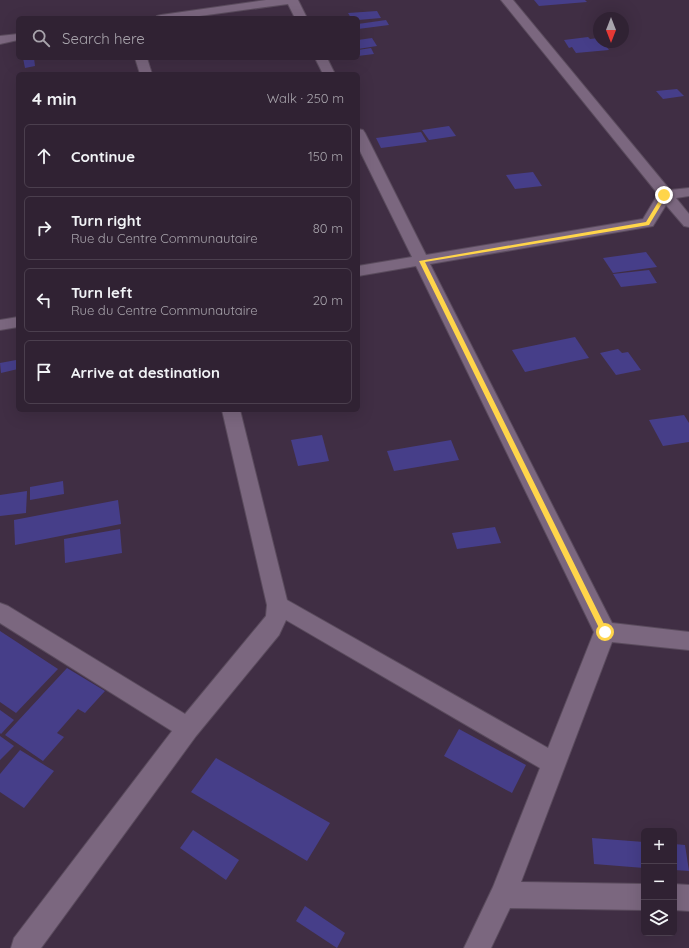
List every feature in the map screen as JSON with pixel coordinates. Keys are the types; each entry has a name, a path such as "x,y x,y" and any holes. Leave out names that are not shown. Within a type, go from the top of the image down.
{"street":[{"path":"175,16 291,0 300,16"},
{"path":"507,0 664,195 689,223"},
{"path":"0,40 16,37"},
{"path":"142,60 145,72"},
{"path":"322,60 328,72"},
{"path":"360,137 605,632 503,895 477,948"},
{"path":"664,195 689,192"},
{"path":"360,271 648,224 664,195"},
{"path":"0,325 16,322"},
{"path":"24,948 188,728 271,628 277,617 278,605 231,412"},
{"path":"278,605 553,763"},
{"path":"0,612 188,728"},
{"path":"605,632 689,641"},
{"path":"503,895 641,897"},
{"path":"677,897 689,898"}],"building":[{"path":"534,0 585,0 587,2 539,6"},
{"path":"377,11 381,18 360,20 360,16 350,16 348,13"},
{"path":"386,20 389,25 360,29 360,24"},
{"path":"588,37 590,39 593,39 593,48 608,48 609,50 576,53 572,47 569,48 564,40"},
{"path":"372,38 377,46 360,49 360,40"},
{"path":"371,48 374,54 360,56 360,50"},
{"path":"23,60 34,60 35,66 25,68"},
{"path":"677,89 684,96 663,99 656,91"},
{"path":"449,126 456,136 429,140 422,130"},
{"path":"421,132 427,142 381,148 376,138"},
{"path":"533,172 542,186 515,189 506,175"},
{"path":"646,252 657,267 613,273 603,258"},
{"path":"649,270 657,283 621,287 613,274"},
{"path":"575,337 589,358 525,372 512,350"},
{"path":"618,349 622,353 628,352 641,370 616,375 600,353"},
{"path":"16,360 16,369 1,373 0,363"},
{"path":"684,415 689,423 689,442 663,446 649,420"},
{"path":"322,435 329,461 298,466 291,440"},
{"path":"451,440 459,460 394,471 387,451"},
{"path":"63,481 64,494 30,500 30,487"},
{"path":"27,491 26,513 0,516 0,495"},
{"path":"118,500 121,524 15,545 14,520"},
{"path":"495,527 501,543 457,549 452,533"},
{"path":"120,529 122,553 65,563 64,539"},
{"path":"0,631 58,669 16,713 0,702"},
{"path":"67,668 105,691 85,713 78,709 57,733 64,737 43,761 5,735"},
{"path":"0,710 14,720 1,734 0,733"},
{"path":"459,729 526,765 512,793 444,756"},
{"path":"0,736 14,746 0,760"},
{"path":"20,750 54,771 24,808 0,792 0,774"},
{"path":"216,758 330,823 307,861 191,792"},
{"path":"193,830 239,860 226,880 180,848"},
{"path":"592,838 641,842 641,868 594,864"},
{"path":"677,844 685,845 689,871 677,870"},
{"path":"305,906 345,933 337,948 296,921"}],"route":[{"path":"605,632 422,261 648,224 664,195"}]}
